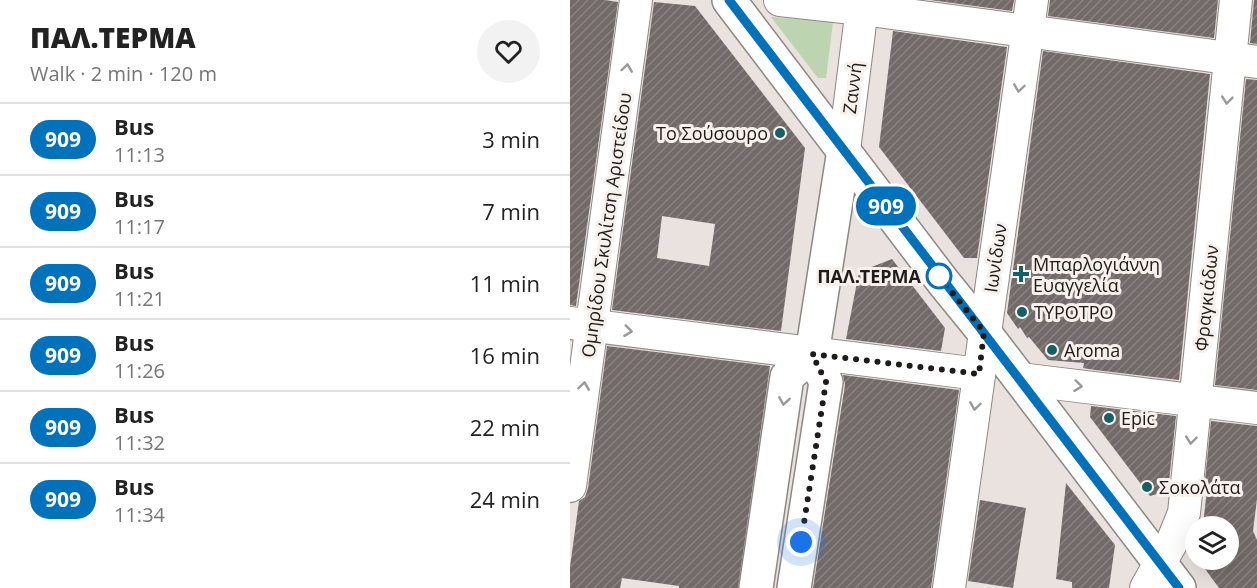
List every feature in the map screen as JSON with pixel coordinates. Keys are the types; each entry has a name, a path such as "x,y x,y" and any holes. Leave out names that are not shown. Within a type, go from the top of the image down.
{"street":[{"name":"Ομηρίδου Σκυλίτση Αριστείδου","path":"570,486 581,325 636,0"},
{"path":"729,0 944,283 1020,379 1162,580"},
{"path":"780,0 863,4 1028,31 1244,60"},
{"name":"Ιωνίδων","path":"949,588 1032,0"},
{"name":"Φραγκιάδων","path":"1162,580 1173,540 1184,513 1195,401 1244,60 1236,0"},
{"name":"Ζαννή","path":"812,354 844,150 863,4"},
{"path":"581,325 979,374"},
{"path":"756,588 787,378 812,354"},
{"path":"794,588 826,382 812,354"},
{"path":"1020,379 1257,408"}],"green space":[{"path":"771,17 833,22 826,78 818,78"}],"building":[{"path":"570,0 618,2 576,306 570,305"},
{"path":"930,0 1014,0 1012,11"},
{"path":"1050,0 1218,0 1214,38 1048,16"},
{"path":"1254,0 1257,0 1257,44 1250,43"},
{"path":"654,2 695,6 805,148 781,331 612,310","holes":["662,216 715,224 709,266 657,258"]},
{"path":"893,31 1007,47 977,258 964,258 879,147"},
{"path":"1043,51 1210,74 1179,380 1095,370 1083,368 1084,363 1048,360 1020,327 1018,329 1007,313"},
{"path":"1246,79 1257,80 1257,390 1215,385"},
{"path":"892,259 945,328 941,351 846,339 859,272"},
{"path":"607,346 770,366 738,588 679,588 679,586 622,578 620,588 570,588 570,567 579,501 585,497 588,488"},
{"path":"843,375 959,390 931,588 813,588 845,385"},
{"path":"1091,406 1176,416 1168,491 1150,496 1090,417"},
{"path":"1211,421 1257,426 1257,499 1253,531 1257,540 1257,588 1219,588 1206,570 1239,570 1239,516 1204,516 1208,479 1205,480"},
{"path":"1066,483 1115,545 1109,588 1072,588 1072,582 1056,579"},
{"path":"980,500 1026,508 1013,588 968,581"}],"bus line":[{"name":"909","path":"729,0 1179,588"}],"place":[{"name":"Το Σούσουρο","path":"780,133"},
{"name":"Μπαρλογιάννη Ευαγγελία","path":"1021,274"},
{"name":"ΠΑΛ.ΤΕΡΜΑ","path":"939,276"},
{"name":"ΤΥΡΟΤΡΟ","path":"1022,312"},
{"name":"Aroma","path":"1052,350"},
{"name":"Epic","path":"1109,418"},
{"name":"Σοκολάτα","path":"1147,487"}],"route":[{"path":"801,542 826,382 812,354 979,374 984,332 939,276"}]}
